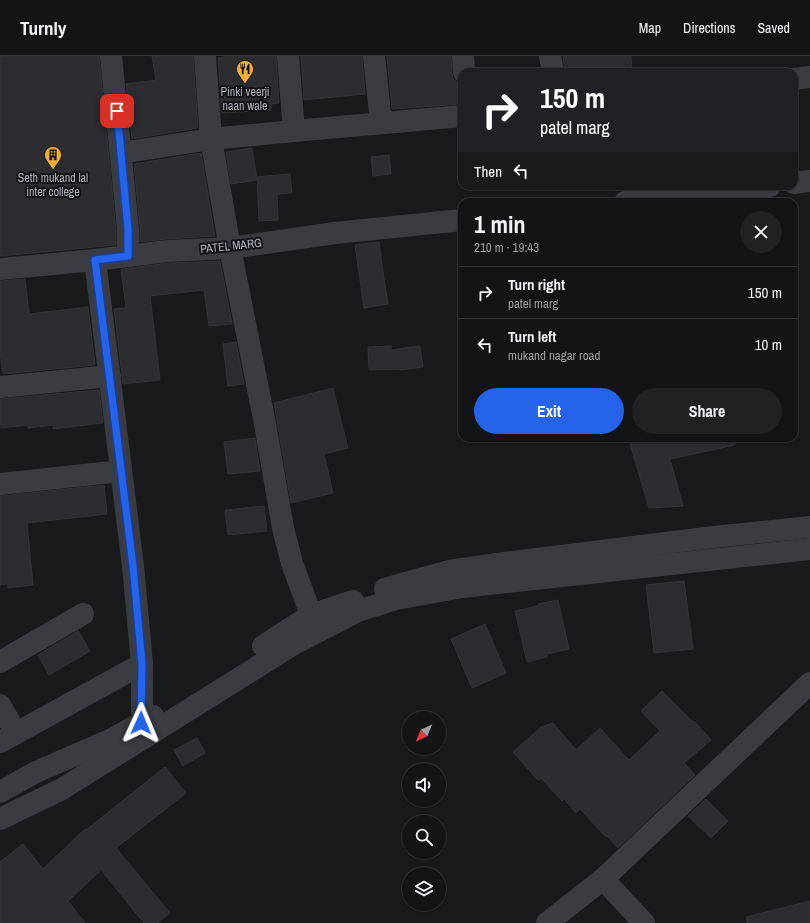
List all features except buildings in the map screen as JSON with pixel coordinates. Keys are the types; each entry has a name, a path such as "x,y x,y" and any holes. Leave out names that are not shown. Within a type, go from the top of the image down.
{"street":[{"path":"111,56 128,229 128,256"},
{"path":"205,56 211,139 230,248 265,424 283,528 292,562 315,623"},
{"path":"288,56 294,131"},
{"path":"374,56 381,123"},
{"path":"463,56 464,68"},
{"path":"550,56 552,68"},
{"path":"798,78 810,77"},
{"path":"121,152 211,139 458,116"},
{"path":"798,182 810,181"},
{"path":"635,198 648,193 703,190"},
{"name":"PATEL MARG","path":"0,268 95,260 168,251 230,248 335,233 458,220"},
{"path":"95,260 133,566 142,664 142,731"},
{"path":"0,387 110,376"},
{"path":"0,484 121,471"},
{"path":"0,820 62,789 142,731 294,644 315,623 405,583 449,571 528,560 810,527"},
{"path":"315,623 396,600 462,587 810,549"},
{"path":"0,662 83,614"},
{"path":"0,705 8,737 142,664"},
{"path":"547,923 603,879 810,683"},
{"path":"0,792 36,772 112,739 142,731"},
{"path":"603,879 644,923"}],"place":[{"name":"Pinki veerji naan wale","path":"245,84"},
{"name":"Seth mukand lal inter college","path":"53,170"}],"route":[{"path":"117,111 128,229 128,256 95,260 133,566 142,664 141,723"}]}
